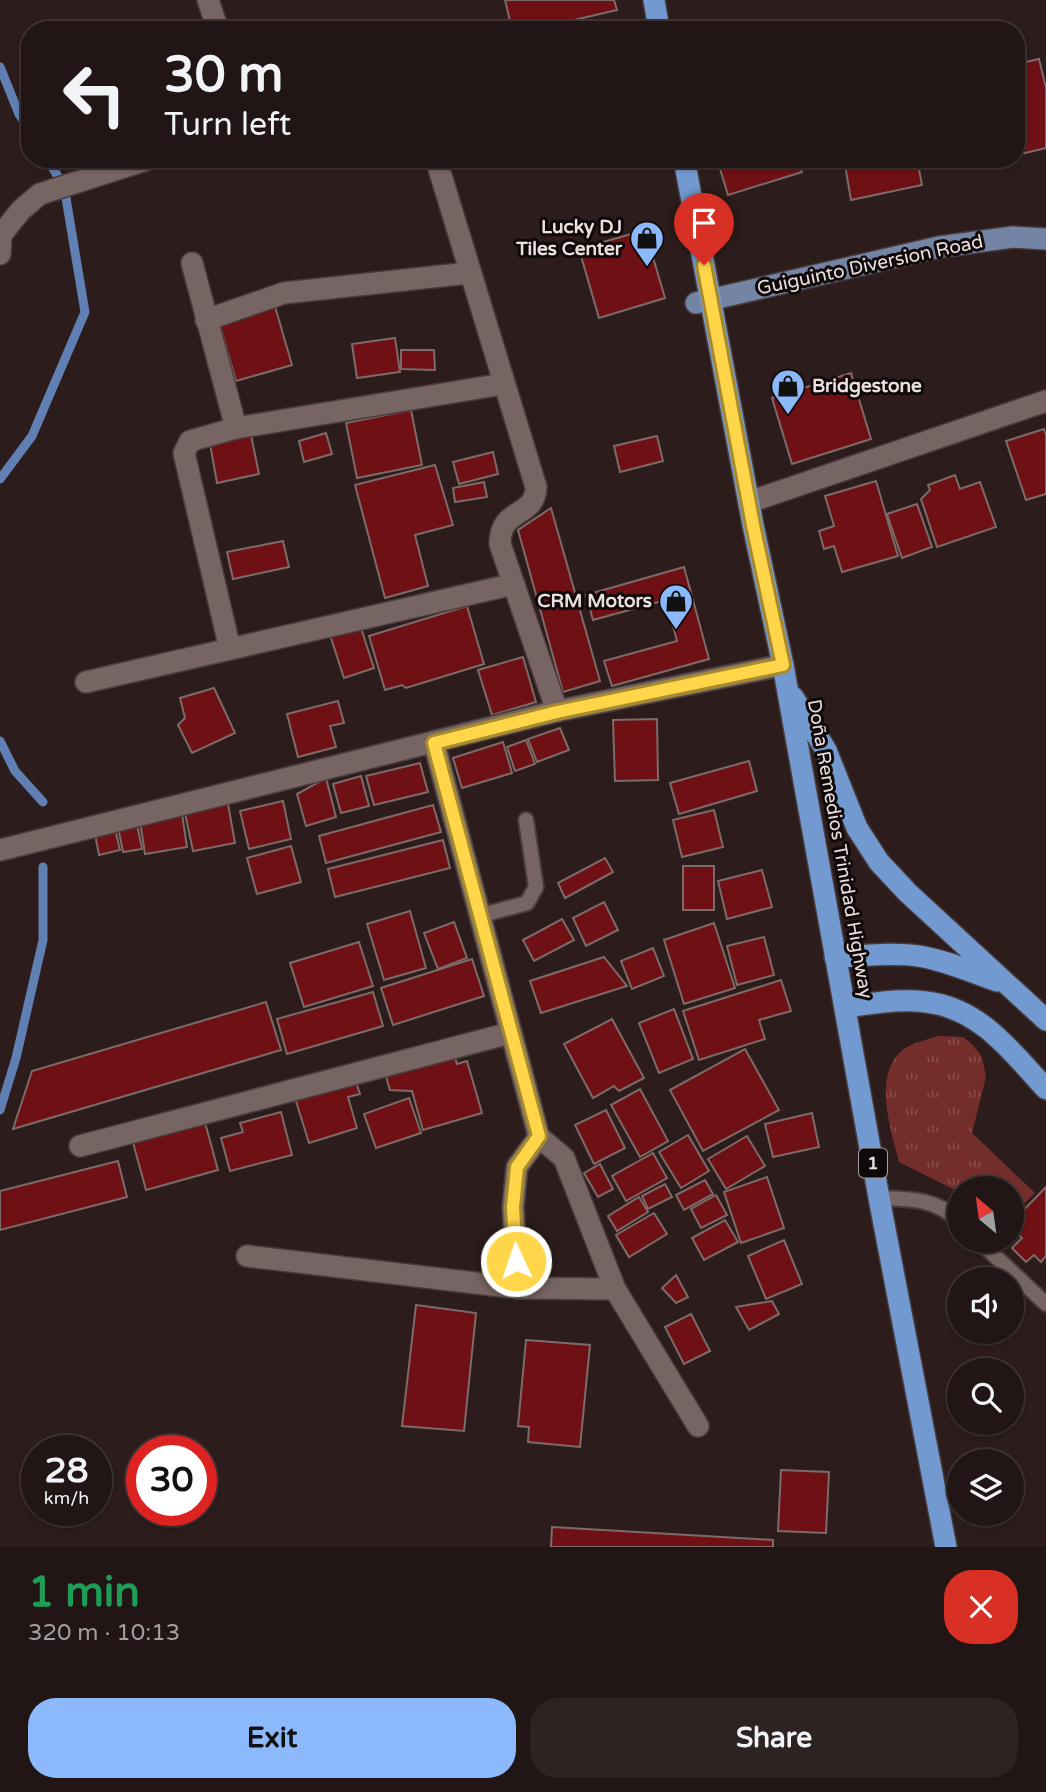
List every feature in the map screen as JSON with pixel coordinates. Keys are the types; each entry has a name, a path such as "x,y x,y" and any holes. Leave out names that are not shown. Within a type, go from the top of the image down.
{"highway":[{"path":"654,0 658,21"},
{"name":"Doña Remedios Trinidad Highway","path":"686,168 785,676 879,1198 946,1547"},
{"path":"785,676 825,750 857,828 879,862 892,878 1005,985 1046,1020"},
{"path":"835,957 894,954 918,956 1005,985"},
{"path":"845,1007 903,1001 951,1007 972,1016 988,1028 1046,1089"}],"main road":[{"name":"Guiguinto Diversion Road","path":"695,303 939,247 1013,237 1046,239"}],"street":[{"path":"208,0 215,21"},
{"path":"0,254 1,235 21,210 40,194 121,168"},
{"path":"439,168 536,487 536,497 529,506 505,521 500,531 500,544 557,712"},
{"path":"192,263 236,428"},
{"path":"206,320 284,293 469,273"},
{"path":"230,649 184,453 190,442 236,428 503,384"},
{"path":"749,502 1046,401"},
{"path":"86,682 514,584"},
{"path":"0,851 557,712 785,676"},
{"path":"434,743 539,1136 564,1158 615,1289 698,1426"},
{"path":"80,1146 510,1033"},
{"path":"518,1288 513,1207 517,1167 539,1136"},
{"path":"247,1256 518,1288 615,1289"}],"lane":[{"path":"479,916 527,903 536,887 526,820"},
{"path":"879,1198 922,1199 947,1214"},
{"path":"992,1253 1046,1304"}],"green space":[{"path":"939,1036 963,1037 982,1057 986,1077 972,1133 1017,1176 947,1176 947,1186 899,1162 888,1118 886,1085 889,1070 896,1057 907,1047"},
{"path":"1024,1183 1035,1193 1024,1204"}],"building":[{"path":"505,0 614,0 617,10 570,21 510,21"},
{"path":"1039,59 1046,88 1046,148 1025,153 1025,62"},
{"path":"720,168 801,168 802,172 728,195"},
{"path":"846,168 919,168 922,185 851,200"},
{"path":"645,230 665,298 599,318 579,249"},
{"path":"274,303 292,365 236,381 218,319"},
{"path":"395,338 400,372 357,378 352,344"},
{"path":"401,350 434,350 435,370 401,369"},
{"path":"851,373 871,439 792,464 772,398"},
{"path":"411,410 422,465 357,478 346,423"},
{"path":"1044,429 1046,494 1026,500 1006,441"},
{"path":"326,433 332,454 304,462 299,441"},
{"path":"251,435 259,474 217,483 210,444"},
{"path":"657,436 663,461 620,472 614,446"},
{"path":"493,452 498,474 459,484 453,462"},
{"path":"435,465 453,525 415,535 428,586 385,598 355,485"},
{"path":"955,475 960,489 980,482 996,527 937,547 921,499 930,490 928,485"},
{"path":"876,481 898,556 842,572 834,546 824,549 819,531 834,526 825,496"},
{"path":"484,482 487,497 455,502 453,488"},
{"path":"917,504 932,547 902,558 887,514"},
{"path":"551,508 600,681 563,692 518,530"},
{"path":"283,541 289,567 233,579 227,552"},
{"path":"684,567 709,659 612,686 604,661 677,641 666,600 593,620 586,595"},
{"path":"467,606 484,664 406,688 402,685 385,690 369,636"},
{"path":"360,625 374,668 344,678 330,635"},
{"path":"523,657 536,702 492,715 478,670"},
{"path":"214,688 235,733 192,753 178,725 185,718 180,698"},
{"path":"338,701 344,723 330,726 336,747 298,757 287,714"},
{"path":"657,719 658,780 615,781 613,720"},
{"path":"560,728 569,750 537,762 528,739"},
{"path":"526,740 535,764 515,771 507,747"},
{"path":"503,742 512,773 462,788 453,758"},
{"path":"749,761 757,791 679,814 670,783"},
{"path":"420,763 428,792 374,805 366,776"},
{"path":"361,776 369,806 341,813 333,784"},
{"path":"326,778 336,817 306,826 297,794"},
{"path":"283,801 291,839 249,849 240,811"},
{"path":"228,804 235,843 193,851 185,813"},
{"path":"433,805 441,832 326,863 319,836"},
{"path":"714,810 723,847 682,857 673,820"},
{"path":"182,814 187,847 145,854 140,821"},
{"path":"137,824 142,849 123,852 118,827"},
{"path":"115,829 120,850 99,855 95,834"},
{"path":"443,840 450,868 335,897 328,869"},
{"path":"291,846 301,882 257,894 247,858"},
{"path":"605,858 613,872 565,898 558,883"},
{"path":"683,866 714,866 714,910 683,910"},
{"path":"762,870 772,907 727,919 718,881"},
{"path":"604,902 618,930 586,946 573,918"},
{"path":"410,911 426,968 384,980 367,924"},
{"path":"562,919 574,940 534,961 523,940"},
{"path":"454,922 467,958 438,969 424,933"},
{"path":"714,923 735,988 684,1004 664,940"},
{"path":"764,937 774,975 737,985 727,946"},
{"path":"359,942 373,986 304,1007 290,963"},
{"path":"653,948 664,976 632,989 621,961"},
{"path":"604,957 627,986 541,1013 530,981"},
{"path":"472,959 484,996 393,1025 381,988"},
{"path":"781,980 791,1011 759,1020 765,1039 699,1060 683,1011"},
{"path":"373,992 383,1026 287,1054 277,1019"},
{"path":"266,1002 281,1050 13,1129 32,1071"},
{"path":"674,1009 693,1059 659,1073 639,1023"},
{"path":"612,1019 644,1078 619,1091 614,1086 593,1098 564,1044"},
{"path":"745,1049 779,1110 703,1151 670,1090"},
{"path":"453,1051 457,1064 467,1061 482,1113 423,1130 412,1091 390,1090 384,1070"},
{"path":"355,1079 360,1094 348,1097 357,1128 309,1143 295,1098"},
{"path":"640,1089 668,1141 640,1157 611,1105"},
{"path":"409,1098 421,1133 376,1148 364,1114"},
{"path":"606,1110 625,1148 594,1164 575,1125"},
{"path":"281,1112 292,1155 230,1171 221,1138 243,1132 240,1123"},
{"path":"812,1113 819,1147 773,1157 765,1124"},
{"path":"204,1119 218,1170 146,1190 132,1139"},
{"path":"688,1135 709,1171 681,1188 659,1152"},
{"path":"747,1136 765,1166 726,1189 708,1159"},
{"path":"653,1153 667,1178 626,1201 612,1176"},
{"path":"118,1161 127,1197 0,1230 0,1191"},
{"path":"600,1164 613,1189 598,1197 584,1173"},
{"path":"767,1177 784,1228 741,1243 724,1192"},
{"path":"705,1180 713,1194 684,1210 676,1195"},
{"path":"665,1184 672,1197 648,1209 642,1196"},
{"path":"1046,1187 1046,1256 1041,1262 1034,1255 1026,1262 1017,1253 1024,1253 1024,1210"},
{"path":"716,1195 727,1215 701,1228 691,1209"},
{"path":"639,1197 648,1212 617,1231 608,1216"},
{"path":"654,1213 667,1234 629,1257 616,1235"},
{"path":"725,1220 738,1242 704,1260 692,1238"},
{"path":"784,1240 802,1284 766,1299 748,1256"},
{"path":"676,1275 688,1297 676,1303 662,1288"},
{"path":"772,1301 779,1314 749,1330 736,1307"},
{"path":"416,1305 476,1313 464,1431 402,1426"},
{"path":"691,1314 710,1351 684,1364 665,1327"},
{"path":"526,1340 590,1345 580,1447 528,1442 529,1427 518,1426"},
{"path":"781,1470 829,1472 826,1533 778,1531"},
{"path":"552,1527 773,1540 773,1547 551,1547"}],"waterway":[{"path":"0,67 21,117"},
{"path":"0,479 32,436 85,312 64,186 53,168"},
{"path":"0,741 15,771 43,802"},
{"path":"0,1110 16,1058 43,940 43,867"}],"place":[{"name":"Lucky DJ Tiles Center","path":"647,268"},
{"name":"Bridgestone","path":"788,416"},
{"name":"CRM Motors","path":"676,631"}],"route":[{"path":"516,1261 513,1207 517,1167 539,1136 434,743 557,712 783,665 753,525 704,265"}]}
